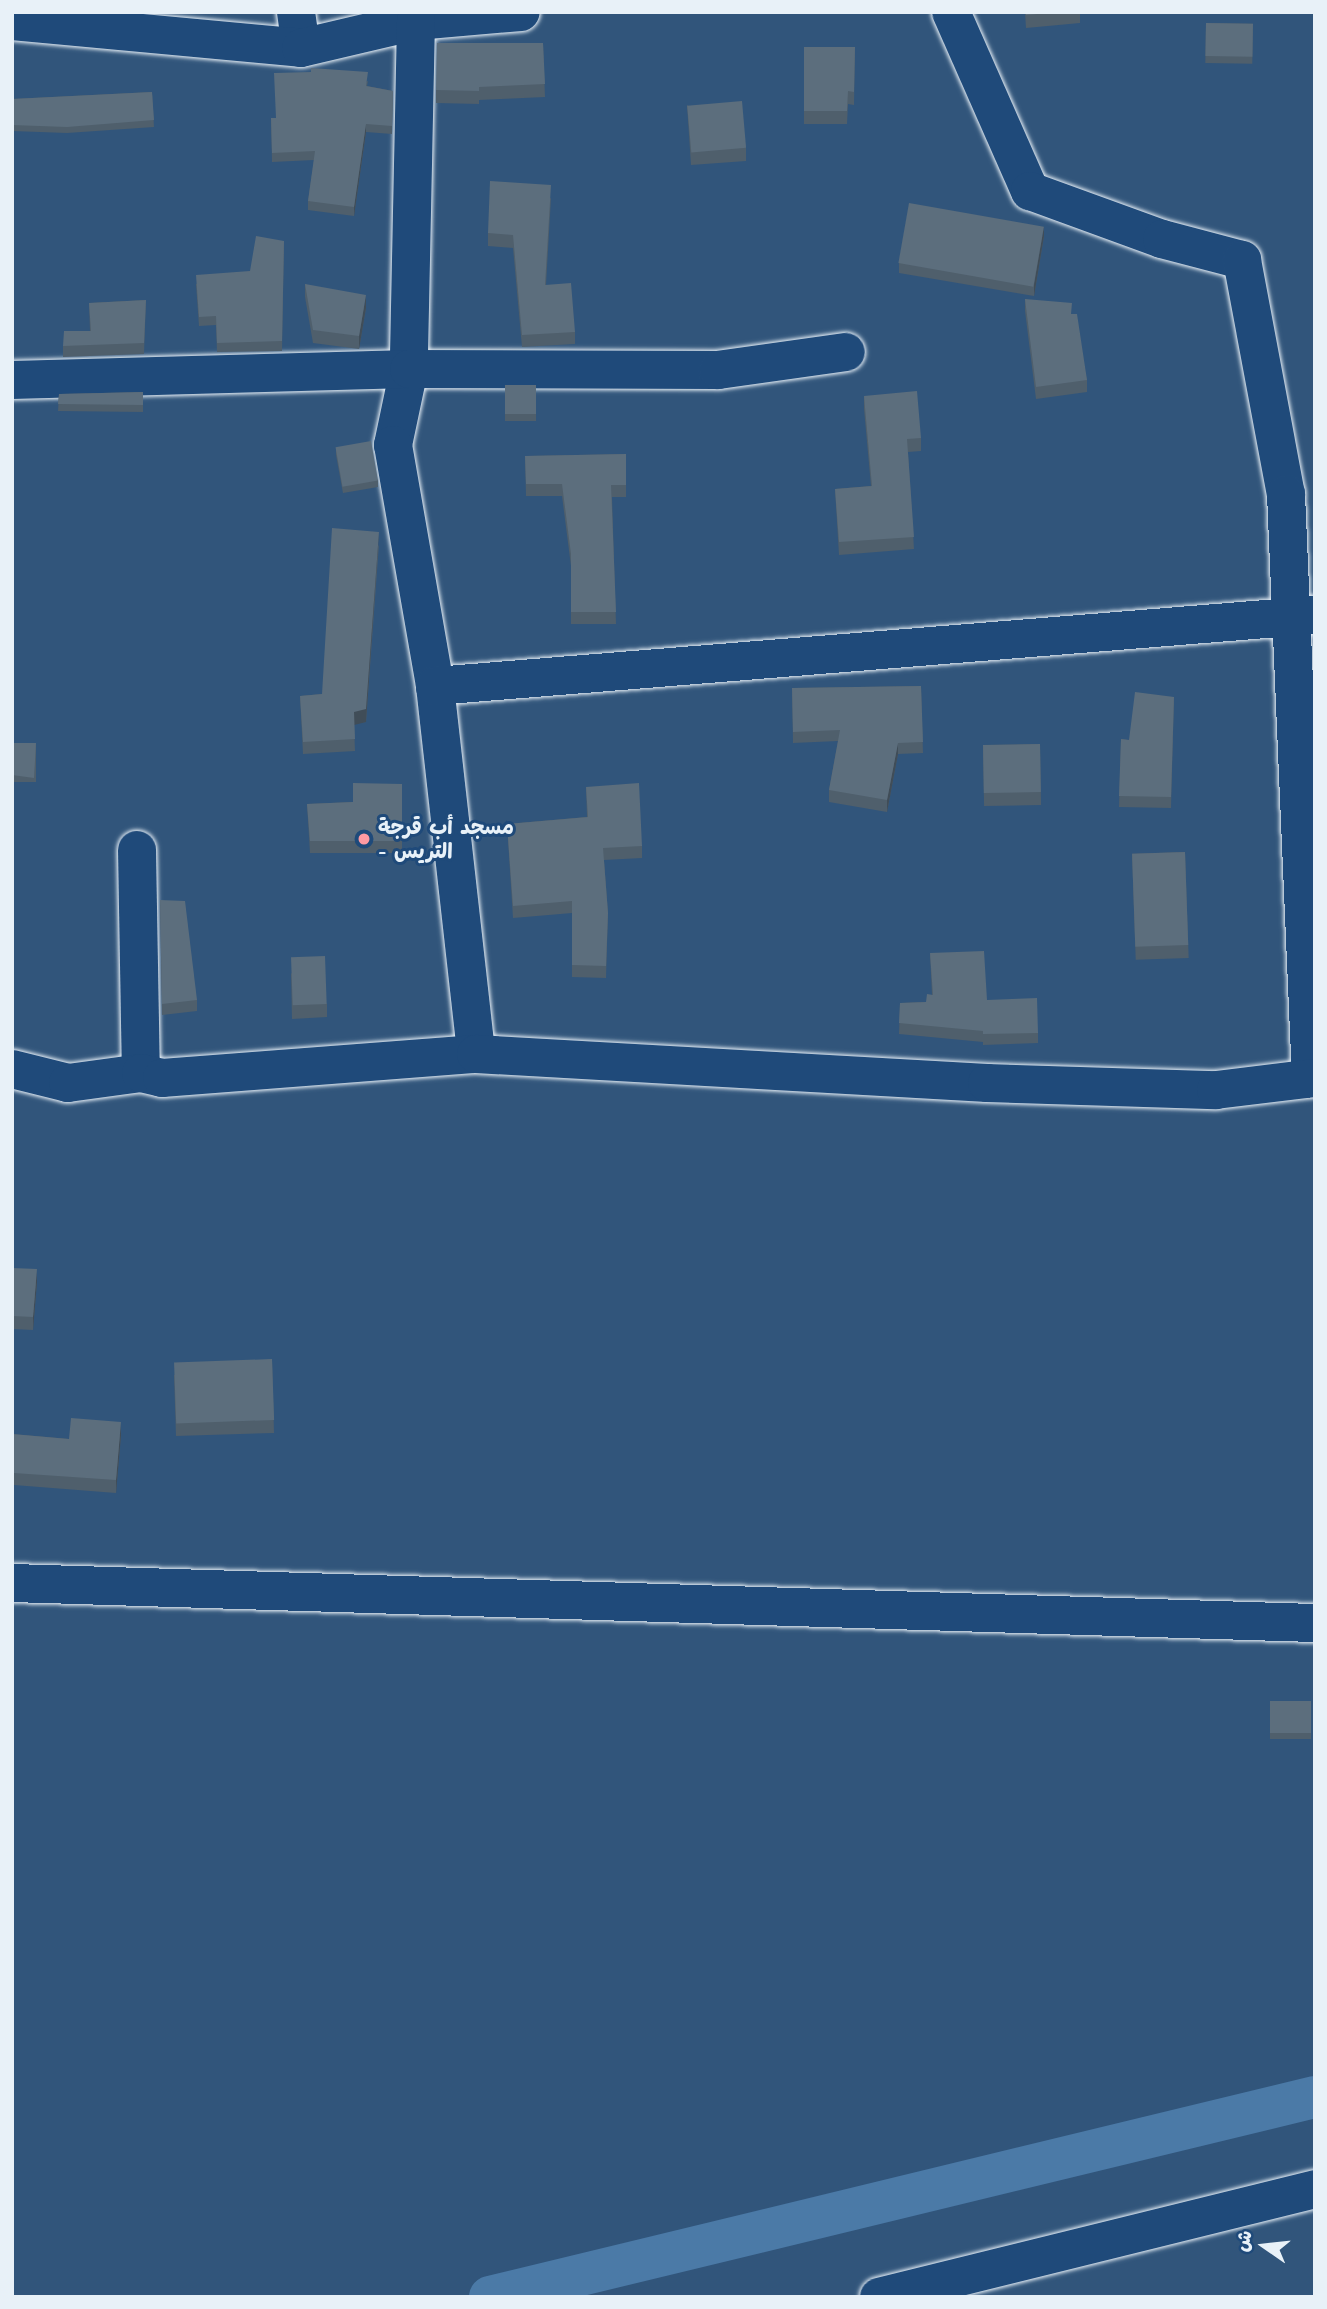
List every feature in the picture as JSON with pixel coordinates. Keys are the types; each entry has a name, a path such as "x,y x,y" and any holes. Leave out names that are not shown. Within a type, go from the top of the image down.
{"street":[{"path":"12,21 298,30 522,12"},
{"path":"12,1069 68,1083 141,1073 162,1078 476,1054 987,1083 1216,1090 1313,1078 1302,616 1286,494 1242,260 1162,239 1030,191 951,12"},
{"path":"416,21 408,369 393,445 435,686 476,1054"},
{"path":"12,380 408,369 718,370 846,352"},
{"path":"435,686 1302,616"},
{"path":"137,850 141,1073"},
{"path":"12,1583 1315,1623"},
{"path":"879,2297 1315,2189"}],"building":[{"path":"1026,12 1060,12 1026,15"},
{"path":"1206,23 1253,24 1252,57 1205,56"},
{"path":"437,43 543,43 545,84 479,87 479,91 436,90"},
{"path":"804,47 855,47 854,92 848,91 847,111 804,111"},
{"path":"311,68 368,72 366,86 393,91 392,126 366,124 354,207 308,201 315,151 272,153 271,118 276,118 274,73 311,72"},
{"path":"152,92 154,120 67,127 12,125 12,99"},
{"path":"742,101 746,148 691,153 687,106"},
{"path":"490,181 551,185 545,285 571,283 575,332 522,335 513,235 488,233"},
{"path":"909,203 1044,227 1033,287 898,263"},
{"path":"256,236 284,241 282,341 217,343 216,316 199,317 196,275 250,271"},
{"path":"305,284 366,295 359,336 313,330"},
{"path":"1025,299 1072,303 1071,314 1077,314 1087,380 1036,387"},
{"path":"146,300 144,343 63,346 64,331 91,331 89,303"},
{"path":"505,385 536,385 536,414 505,414"},
{"path":"917,391 921,438 907,439 914,537 839,542 835,489 872,486 864,396"},
{"path":"143,392 143,405 58,404 59,394"},
{"path":"371,441 378,480 342,487 336,447"},
{"path":"626,454 626,485 611,485 616,612 571,612 571,554 562,484 526,484 525,456"},
{"path":"332,528 379,532 366,709 354,712 355,739 303,742 300,696 322,694"},
{"path":"921,686 923,742 898,743 887,800 829,790 840,730 793,732 792,688"},
{"path":"1135,692 1174,697 1171,797 1119,796 1121,739 1129,740"},
{"path":"12,743 36,743 34,778 12,775"},
{"path":"1040,744 1041,792 984,793 983,745"},
{"path":"353,783 402,784 402,841 310,841 307,804 353,802"},
{"path":"639,783 642,846 603,848 608,913 606,966 572,965 572,901 513,906 507,824 588,817 586,787"},
{"path":"1185,852 1188,945 1135,947 1132,854"},
{"path":"160,900 185,901 197,1000 162,1004"},
{"path":"984,951 987,1000 1037,998 1038,1033 983,1034 983,1031 899,1023 900,1003 926,1002 927,994 933,995 930,953"},
{"path":"325,956 327,1004 293,1005 291,957"},
{"path":"12,1268 37,1269 33,1317 12,1316"},
{"path":"272,1359 274,1420 176,1423 174,1362"},
{"path":"71,1418 121,1422 116,1480 14,1473 12,1489 12,1434 69,1439"},
{"path":"1270,1701 1311,1701 1311,1733 1270,1733"}],"waterway":[{"path":"490,2297 1315,2097"}],"place":[{"name":"مسجد أب قرجة - التريس","path":"364,839"}]}
